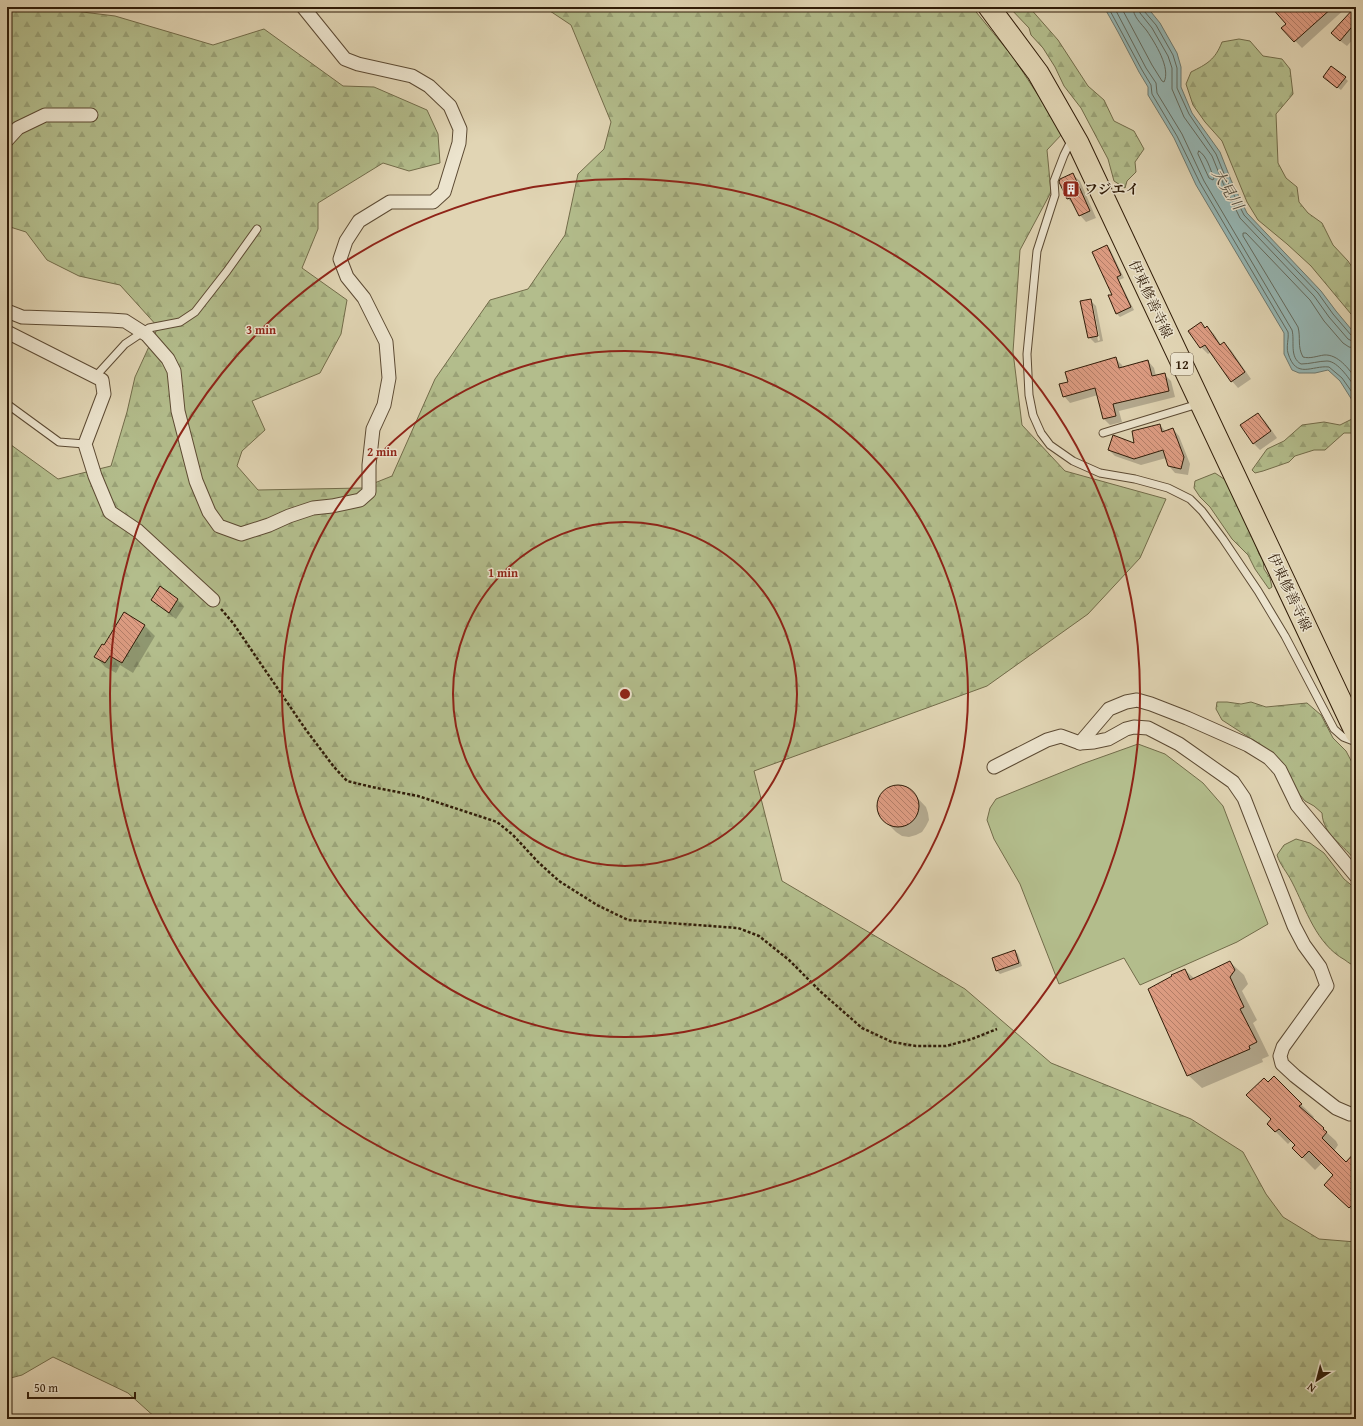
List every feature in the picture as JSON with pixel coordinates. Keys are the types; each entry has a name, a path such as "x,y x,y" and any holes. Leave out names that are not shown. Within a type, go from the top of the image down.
{"main road":[{"name":"伊東修善寺線","path":"989,7 1038,73 1073,136 1356,733"}],"street":[{"path":"7,311 22,317 125,321 143,332 168,359 174,371 178,411 196,481 209,512 219,526 241,534 269,526 289,516 313,508 332,506 360,500 369,492 369,465 373,429 384,405 389,378 386,342 364,298 348,277 340,259 346,241 359,221 390,202 433,202 444,192 459,143 460,129 450,106 429,86 418,79 412,76 358,64 345,59 303,7"},
{"path":"7,140 18,128 45,115 90,115"},
{"path":"7,332 102,380 104,394 85,444 95,476 110,512 138,531 213,600"},
{"path":"1080,743 1109,709 1126,702 1137,700 1187,718 1248,745 1269,758 1280,770 1297,805 1356,876"},
{"path":"994,767 1047,740 1061,736 1080,743 1094,742 1108,739 1126,729 1134,727 1148,728 1179,744 1233,782 1244,798 1294,926 1304,945 1320,967 1327,986 1282,1047 1280,1056 1282,1064 1336,1108 1350,1114 1356,1113"}],"lane":[{"path":"1073,136 1054,181 1055,195 1037,251 1027,354 1029,394 1032,415 1041,433 1050,445 1073,461 1100,473 1135,479 1168,488 1190,499 1202,511 1258,591 1285,636 1334,729 1343,737 1356,742"},
{"path":"95,377 125,344 149,328 180,322 195,312 257,229"},
{"path":"1103,433 1200,403"},
{"path":"7,404 59,442 85,444"}],"path":[{"path":"213,600 233,623 306,730 334,767 347,781 418,796 497,822 513,835 538,862 559,881 597,905 628,920 738,928 759,936 789,960 821,992 862,1028 892,1042 916,1046 946,1046 972,1039 996,1029"}],"green space":[{"path":"7,7 42,7 115,16 213,45 264,29 343,86 374,87 427,110 438,134 440,163 409,171 383,163 318,203 318,229 302,268 347,300 341,334 320,373 252,401 265,430 242,451 237,466 258,490 362,488 392,476 435,379 490,300 528,289 565,235 578,174 604,149 611,122 571,25 544,7 972,7 1013,57 1063,133 1047,150 1051,192 1020,250 1013,352 1022,425 1065,471 1166,499 1140,558 1088,614 987,686 754,771 782,881 965,989 1051,1063 1191,1119 1243,1152 1266,1194 1283,1217 1319,1239 1356,1242 1356,1419 157,1419 128,1393 53,1357 22,1375 7,1379 7,442 58,479 111,466 127,412 135,377 158,327 120,285 79,276 47,260 26,232 7,226"},
{"path":"1009,7 1029,7 1058,40 1088,86 1104,100 1114,121 1134,131 1144,149 1135,162 1136,172 1127,181 1125,188 1114,181 1108,159 1081,108 1064,86 1055,67 1043,48 1031,35 1029,28"},
{"path":"1239,39 1250,41 1263,56 1282,59 1290,69 1293,94 1276,114 1278,163 1286,178 1297,187 1299,202 1308,213 1322,223 1333,245 1348,261 1356,273 1356,320 1311,266 1258,220 1247,202 1222,141 1205,122 1193,105 1186,84 1191,72 1210,61 1222,42"},
{"path":"1356,417 1356,433 1344,433 1325,450 1314,450 1295,456 1289,462 1263,471 1255,473 1252,470 1267,449 1284,441 1302,425 1324,422 1340,425"},
{"path":"1215,473 1227,481 1248,522 1259,554 1263,560 1264,569 1270,578 1272,587 1269,589 1255,569 1248,555 1232,539 1210,507 1200,497 1194,488 1195,481"},
{"path":"1217,702 1241,704 1251,702 1266,707 1307,703 1321,715 1333,738 1346,751 1356,770 1356,862 1330,834 1323,821 1322,813 1305,801 1295,789 1280,761 1267,749 1222,720 1216,709"},
{"path":"1138,744 1165,754 1203,783 1223,806 1268,924 1237,942 1140,985 1124,958 1059,984 1020,884 994,839 987,820 990,808 996,799 1082,764"},
{"path":"1296,839 1310,843 1324,853 1344,879 1356,889 1356,965 1350,964 1326,945 1313,925 1292,882 1280,862 1277,855 1284,845"}],"water":[{"name":"大見川","path":"1104,7 1147,7 1160,23 1177,53 1181,67 1181,87 1192,113 1220,152 1231,180 1247,213 1321,291 1356,335 1356,400 1352,400 1340,381 1328,370 1315,373 1299,373 1292,370 1284,354 1284,333 1196,185 1174,138 1148,95 1148,87"}],"building":[{"path":"1271,7 1333,7 1294,42 1281,28 1286,24"},
{"path":"1355,7 1356,22 1340,41 1331,33"},
{"path":"1331,66 1346,77 1337,88 1323,77"},
{"name":"フジエイ","path":"1073,173 1090,211 1079,216 1070,198 1067,199 1059,182 1060,179"},
{"path":"1107,245 1121,275 1117,277 1131,307 1116,314 1108,295 1112,295 1092,252"},
{"path":"1091,299 1098,336 1088,338 1080,301"},
{"path":"1201,322 1205,328 1207,326 1220,345 1224,342 1245,372 1231,382 1205,345 1200,348 1188,331"},
{"path":"1116,357 1119,368 1148,360 1152,376 1165,373 1169,391 1113,404 1116,416 1103,419 1095,388 1063,397 1059,384 1068,382 1065,372"},
{"path":"1258,413 1271,431 1253,444 1240,425"},
{"path":"1160,424 1162,432 1173,428 1184,457 1181,469 1168,466 1163,450 1134,459 1108,450 1113,435 1134,443 1132,431"},
{"path":"160,586 178,599 169,613 151,600"},
{"path":"124,612 145,625 122,663 110,656 105,663 94,657 102,644 104,645"},
{"path":"894,785 902,785 910,788 916,794 919,806 916,818 910,824 902,827 894,827 886,824 880,818 877,810 877,802 880,794 886,788"},
{"path":"1015,950 1019,963 996,971 992,958"},
{"path":"1230,961 1235,970 1230,977 1244,1007 1240,1009 1257,1042 1249,1046 1250,1049 1187,1076 1148,989 1172,976 1171,975 1185,969 1190,980"},
{"path":"1274,1076 1302,1104 1299,1106 1324,1128 1323,1129 1327,1132 1322,1138 1346,1162 1356,1151 1356,1201 1349,1208 1324,1185 1333,1175 1309,1151 1302,1158 1292,1148 1295,1145 1279,1129 1275,1132 1267,1124 1271,1119 1246,1095 1264,1078 1268,1082"}],"place":[{"name":"フジエイ","path":"1071,189"}]}
